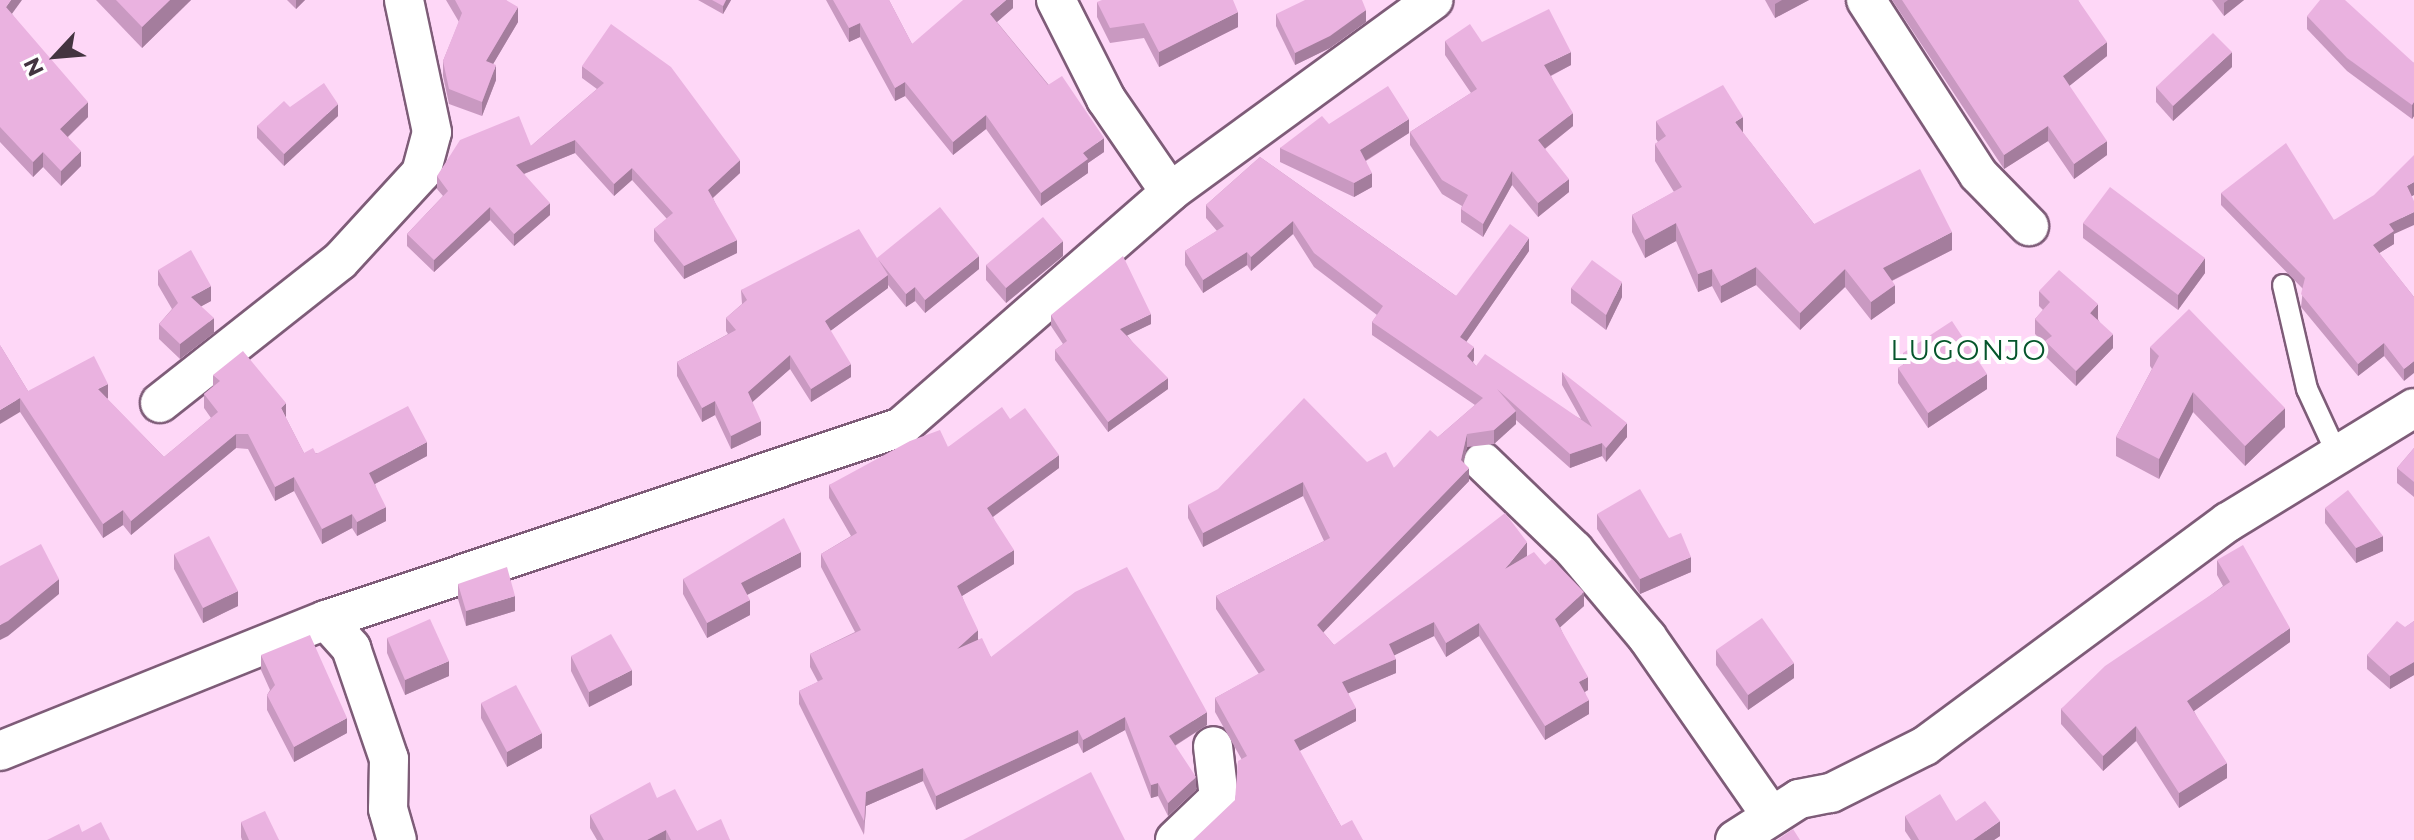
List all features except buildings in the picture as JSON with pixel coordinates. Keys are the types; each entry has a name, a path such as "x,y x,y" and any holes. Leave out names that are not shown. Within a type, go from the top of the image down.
{"street":[{"path":"160,403 340,261 421,173 432,132 404,0"},
{"path":"1056,0 1106,99 1170,192"},
{"path":"0,751 326,620 901,427 1170,192 1433,0"},
{"path":"1866,0 1978,174 2029,226"},
{"path":"1735,840 1770,814 1925,746 2228,522 2414,408"},
{"path":"1483,462 1574,550 1647,637 1770,814"},
{"path":"326,620 351,648 389,759 388,809 397,840"},
{"path":"1175,840 1219,798 1213,746"}],"lane":[{"path":"2283,285 2307,389 2338,456"}],"district":[{"name":"LUGONJO","path":"1969,350"}]}
